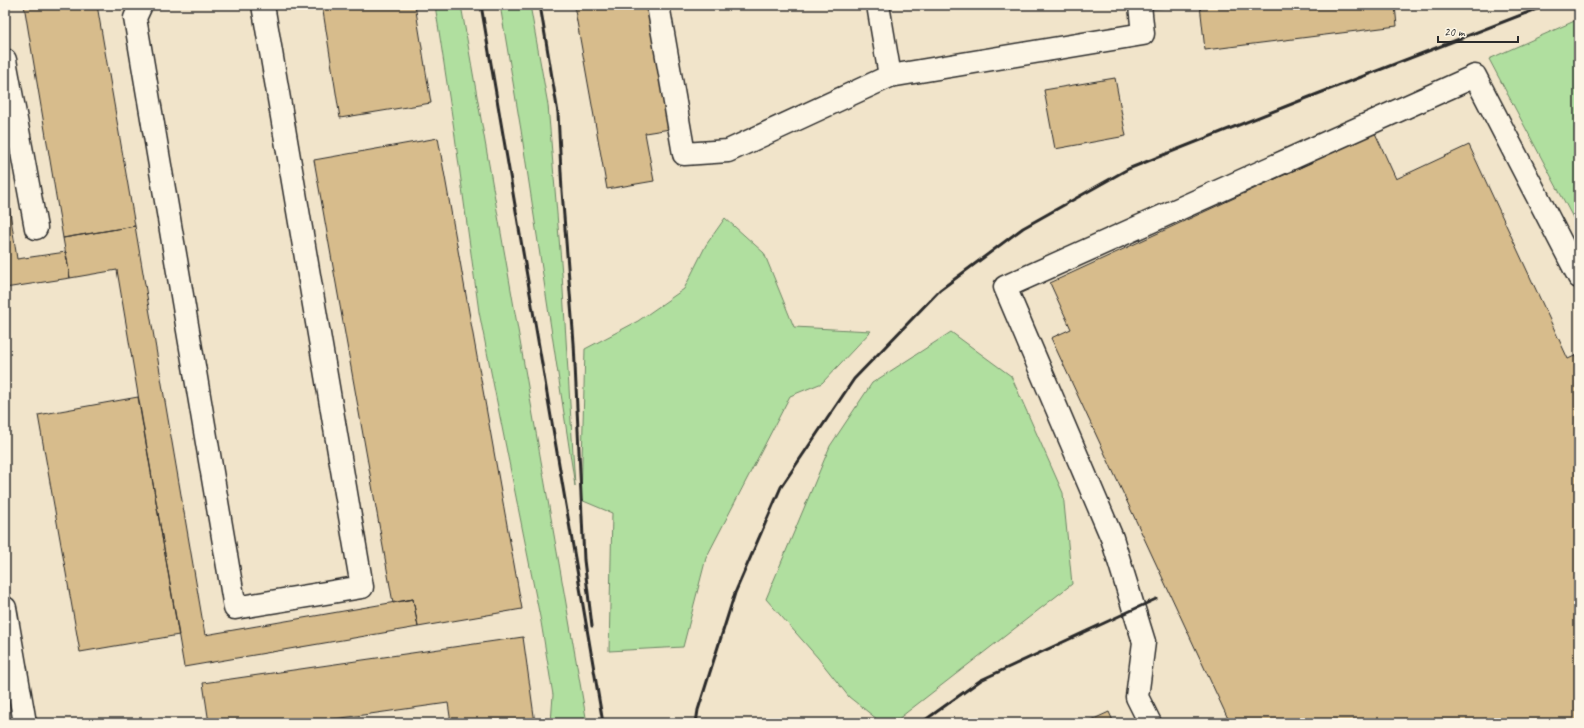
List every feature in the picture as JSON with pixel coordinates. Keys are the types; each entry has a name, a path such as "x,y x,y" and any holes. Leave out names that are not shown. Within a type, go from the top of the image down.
{"lane":[{"path":"141,5 135,18 235,608 362,587 263,5"},
{"path":"658,5 684,154 728,151 890,76 1143,34 1140,5"},
{"path":"878,5 890,76"},
{"path":"5,60 36,228"},
{"path":"1150,723 1137,697 1144,642 1112,538 1005,287 1475,76 1579,276"},
{"path":"5,608 25,723"}],"green space":[{"path":"435,5 461,5 587,723 551,723 553,695 541,622 479,312 454,129"},
{"path":"500,5 530,5 548,105 562,274 575,486 521,130"},
{"path":"1579,19 1579,229 1489,59"},
{"path":"725,218 764,253 794,327 871,331 822,383 790,396 706,558 683,647 609,651 612,513 581,500 585,349 638,321 684,289 706,245"},
{"path":"951,332 1011,376 1063,493 1072,584 893,723 882,723 849,697 818,658 766,599 830,446 872,383"}],"building":[{"path":"24,5 97,5 135,226 63,238"},
{"path":"322,5 415,5 431,103 340,118"},
{"path":"574,5 648,5 670,129 645,133 654,181 607,189"},
{"path":"1150,5 1186,5 1151,9"},
{"path":"1200,5 1395,5 1397,26 1205,50"},
{"path":"1115,78 1126,136 1055,149 1044,90"},
{"path":"1375,133 1396,179 1469,145 1568,359 1579,354 1579,723 1230,723 1051,338 1071,329 1050,283"},
{"path":"438,138 522,609 418,627 413,599 393,603 314,160"},
{"path":"5,178 17,259 66,252 70,278 5,288"},
{"path":"135,226 205,635 413,599 418,627 184,667 117,270 70,278 63,238"},
{"path":"138,397 179,635 80,652 38,415"},
{"path":"523,637 535,723 451,723 448,703 306,723 209,723 203,683"},
{"path":"1109,712 1114,723 1085,723"}],"railway":[{"path":"481,5 603,723"},
{"path":"540,5 558,113 562,191 574,343 584,560 592,626"},
{"path":"696,723 698,710 735,593 781,487 854,379 940,290 1023,228 1128,169 1547,5"},
{"path":"921,723 981,680 1156,599"}]}
